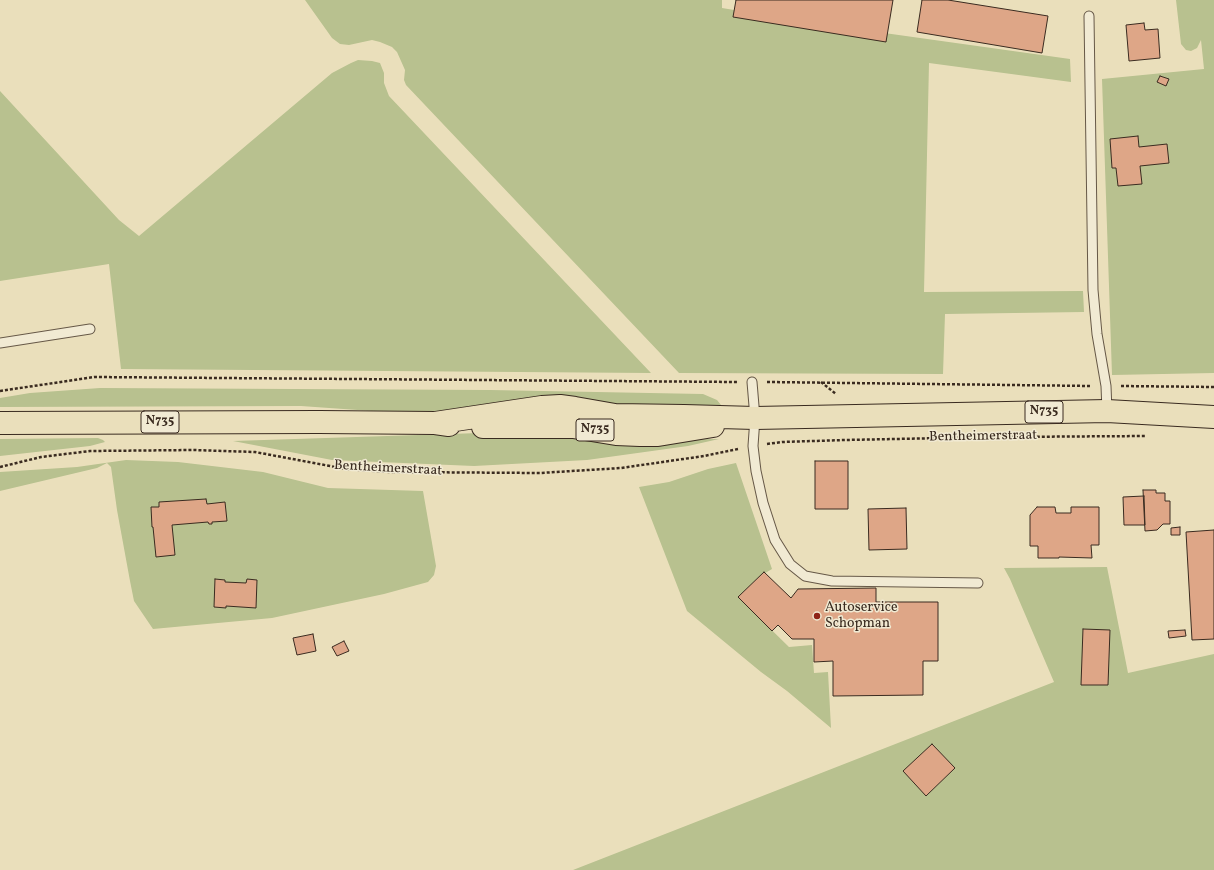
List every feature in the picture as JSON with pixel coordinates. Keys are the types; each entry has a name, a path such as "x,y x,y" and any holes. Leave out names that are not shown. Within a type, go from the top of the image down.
{"main road":[{"name":"Bentheimerstraat","path":"0,422 435,423 542,407 560,406 615,415 755,418 1108,411 1214,417"}],"lane":[{"path":"1089,16 1093,290 1097,334 1106,386 1108,411"},
{"path":"0,343 90,329"},
{"path":"752,382 755,418 753,446 756,471 763,503 774,540 790,564 805,576 832,581 978,583"}],"path":[{"path":"0,391 94,377 672,381"},
{"path":"820,382 1214,387"},
{"name":"Bentheimerstraat","path":"0,467 41,458 90,451 194,450 255,452 346,469 390,472 540,473 621,468 704,456 782,442 996,437 1153,436"}],"green space":[{"path":"305,0 722,0 722,8 813,23 1070,59 1071,82 929,63 924,292 1083,291 1084,312 945,314 943,374 679,373 406,85 404,80 405,70 397,52 392,47 372,40 349,45 340,44 332,38"},
{"path":"1176,0 1214,0 1214,373 1112,375 1102,79 1204,69 1201,40 1197,48 1191,51 1186,50 1181,44"},
{"path":"358,60 380,63 384,73 384,83 389,96 651,373 121,369 109,264 0,281 0,91 119,220 139,236 332,73"},
{"path":"100,388 490,390 703,394 717,400 721,405 721,408 400,413 301,406 0,407 0,398 30,393"},
{"path":"511,432 618,440 719,439 688,446 587,460 474,466 332,460 233,441"},
{"path":"98,438 105,442 90,446 0,456 0,439"},
{"path":"126,460 178,462 263,472 328,488 423,491 436,566 434,575 428,582 384,594 272,618 153,629 134,601 117,510 111,467 107,463 97,468 0,491 0,472 77,467"},
{"path":"736,463 772,569 760,576 739,598 789,647 812,645 814,673 828,672 831,728 687,611 639,487 669,482 708,469"},
{"path":"1107,567 1128,673 1214,654 1214,870 573,870 1054,682 1004,568"}],"building":[{"path":"736,0 893,0 886,42 733,17"},
{"path":"922,0 948,0 1048,16 1042,53 917,32"},
{"path":"1144,23 1145,30 1158,29 1160,58 1129,61 1126,25"},
{"path":"1160,76 1169,79 1166,86 1157,82"},
{"path":"1138,136 1139,147 1167,144 1169,163 1140,166 1142,184 1118,186 1116,168 1112,168 1110,139"},
{"path":"815,461 848,461 848,509 815,509"},
{"path":"1143,490 1156,490 1156,493 1165,493 1165,501 1170,501 1170,524 1163,524 1157,530 1145,531"},
{"path":"1144,496 1145,525 1124,525 1123,497"},
{"path":"206,499 207,504 225,502 227,521 212,522 212,524 209,524 208,522 172,525 175,555 156,557 151,507 159,507 159,502"},
{"path":"1037,507 1055,507 1056,513 1071,513 1071,507 1099,507 1099,545 1091,545 1092,558 1038,558 1038,546 1030,546 1030,515"},
{"path":"906,508 907,549 869,550 868,509"},
{"path":"1180,527 1180,535 1171,535 1171,528"},
{"path":"1214,530 1214,639 1192,640 1186,532"},
{"path":"764,572 791,598 798,589 876,588 876,602 938,602 938,661 923,661 923,695 833,696 833,661 814,662 814,639 792,639 778,625 772,631 738,597"},
{"path":"215,579 225,580 225,582 246,583 247,579 257,580 256,608 226,606 226,608 214,607"},
{"path":"1083,629 1110,630 1108,685 1081,685"},
{"path":"1185,630 1186,636 1169,638 1168,631"},
{"path":"313,634 316,651 297,655 293,638"},
{"path":"344,641 349,651 337,656 332,647"},
{"path":"932,744 955,768 926,796 903,771"}],"place":[{"name":"Autoservice Schopman","path":"817,616"}]}
